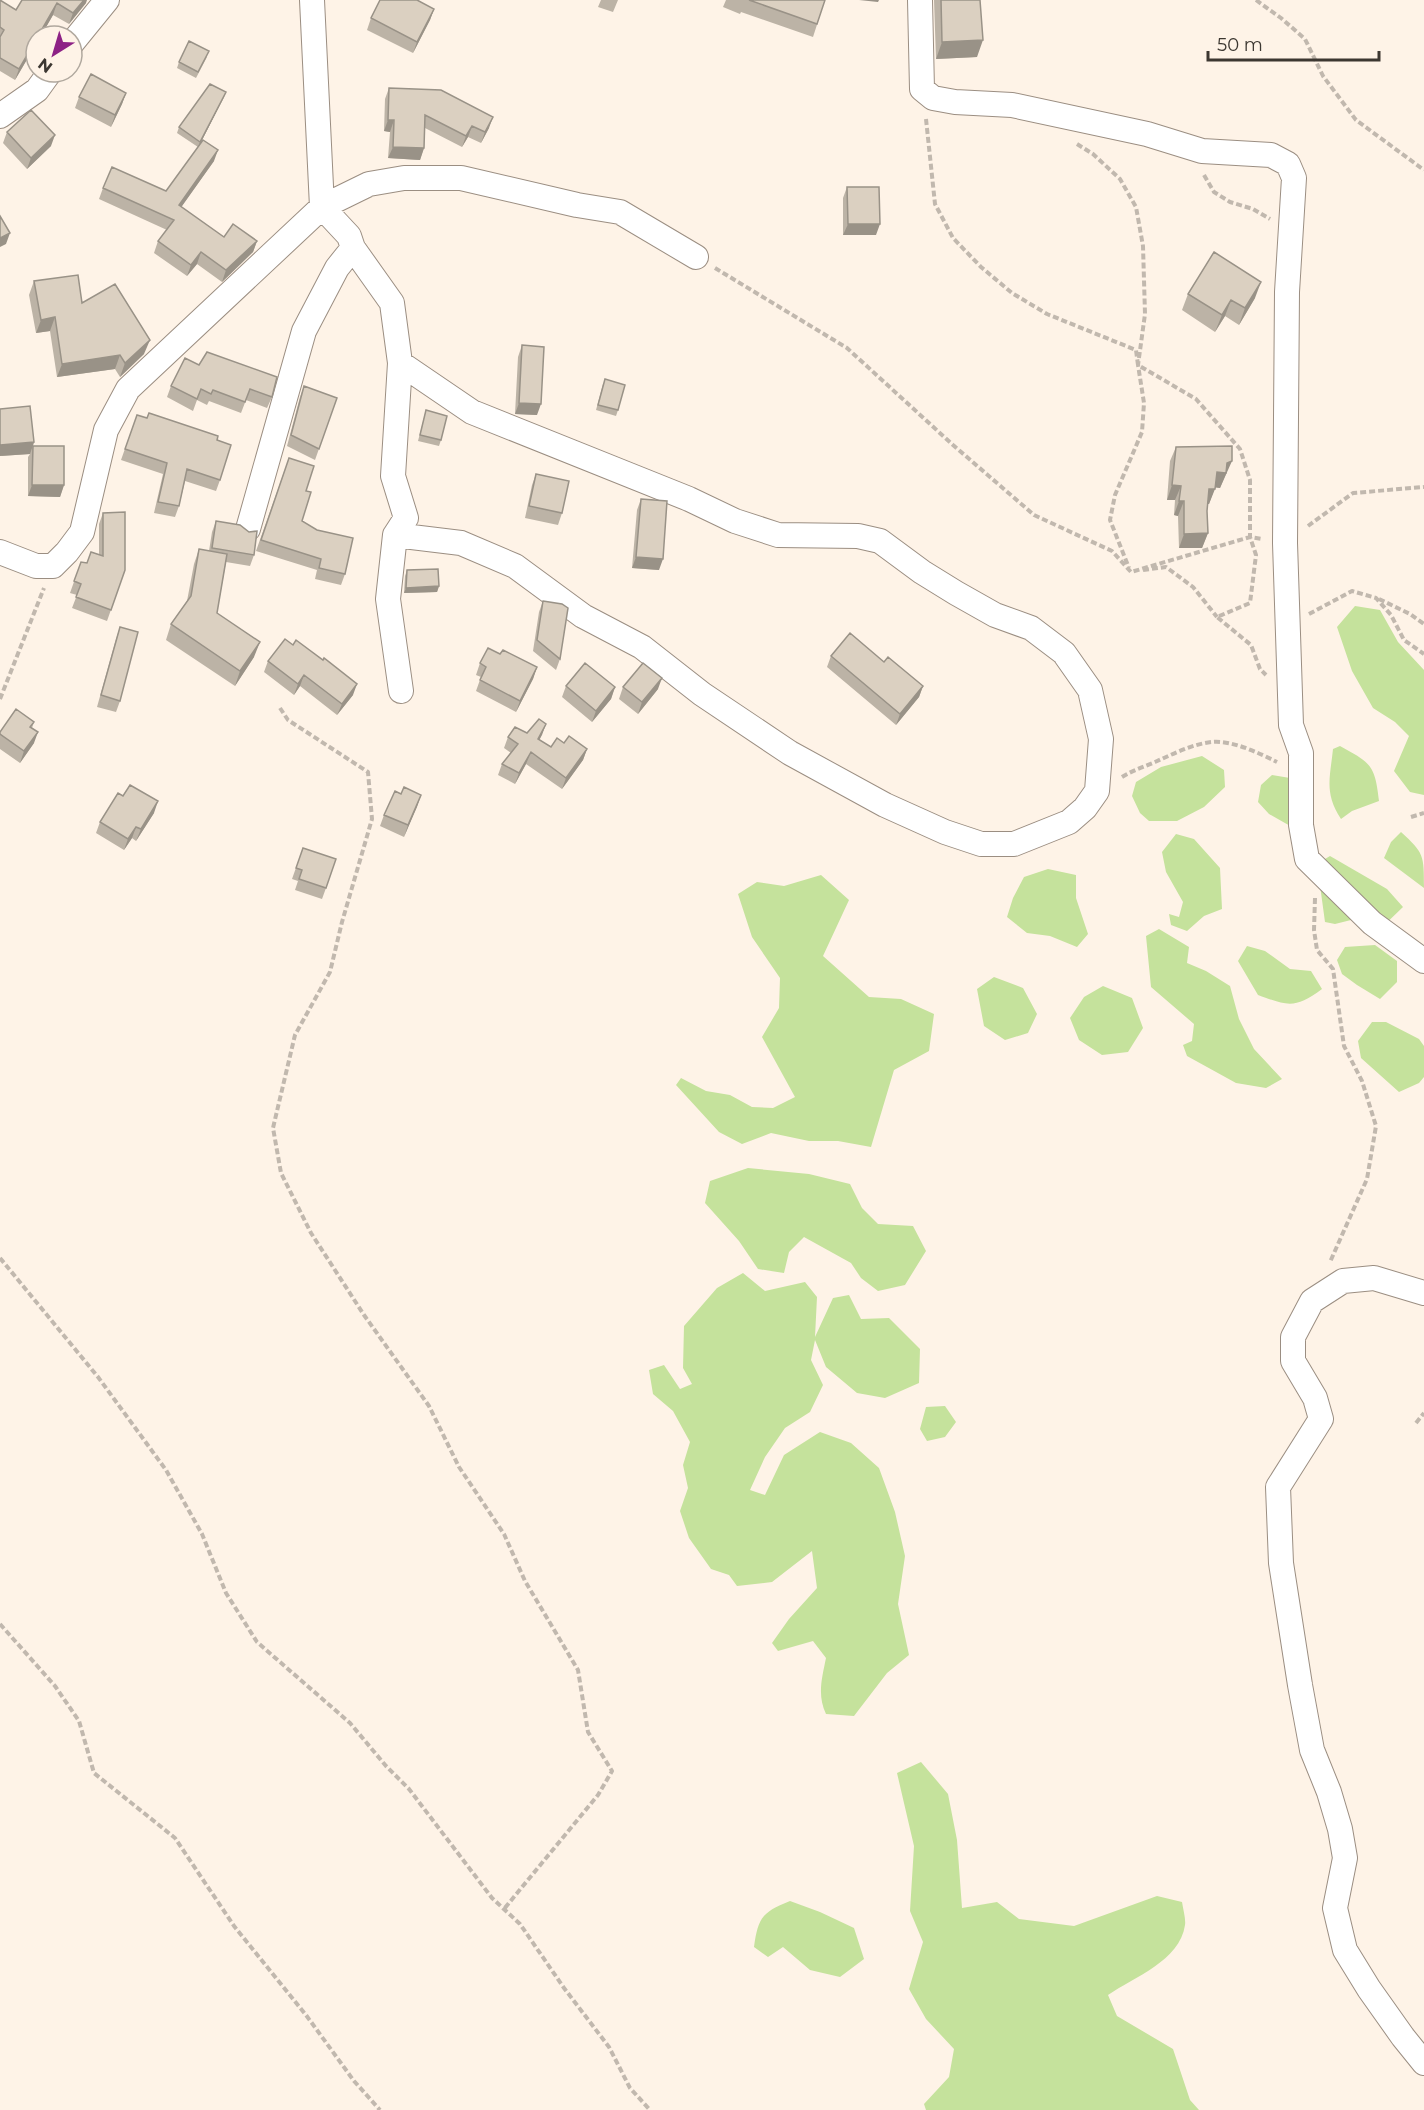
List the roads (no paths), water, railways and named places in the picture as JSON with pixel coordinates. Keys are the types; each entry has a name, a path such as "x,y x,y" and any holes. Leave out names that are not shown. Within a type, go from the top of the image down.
{"street":[{"path":"84,28 107,0"},
{"path":"312,0 322,207 349,236 353,248 392,303 400,363 393,476 406,518 395,535 388,599 401,691"},
{"path":"920,0 922,89 933,98 955,102 1012,105 1147,134 1202,151 1271,155 1288,164 1294,178 1287,292 1285,543 1291,725 1301,753 1300,825 1307,859 1372,922 1424,961"},
{"path":"0,116 37,90 41,84"},
{"path":"0,552 36,566 53,566 82,532 106,430 128,388 322,207 369,184 404,178 460,178 577,205 620,212 696,257"},
{"path":"248,529 304,331 337,268 353,248"},
{"path":"395,535 461,543 515,566 583,616 642,647 702,694 790,753 885,805 945,832 981,844 1014,844 1070,822 1085,808 1097,791 1101,739 1090,690 1064,653 1031,628 995,615 956,593 880,542 858,536 778,535 735,521 689,499 472,412 400,363"},
{"path":"1424,1293 1374,1278 1343,1281 1312,1301 1293,1336 1293,1361 1316,1398 1321,1419 1278,1487 1281,1563 1312,1750 1329,1792 1340,1828 1345,1858 1335,1908 1345,1950 1382,2008 1424,2063"}]}
